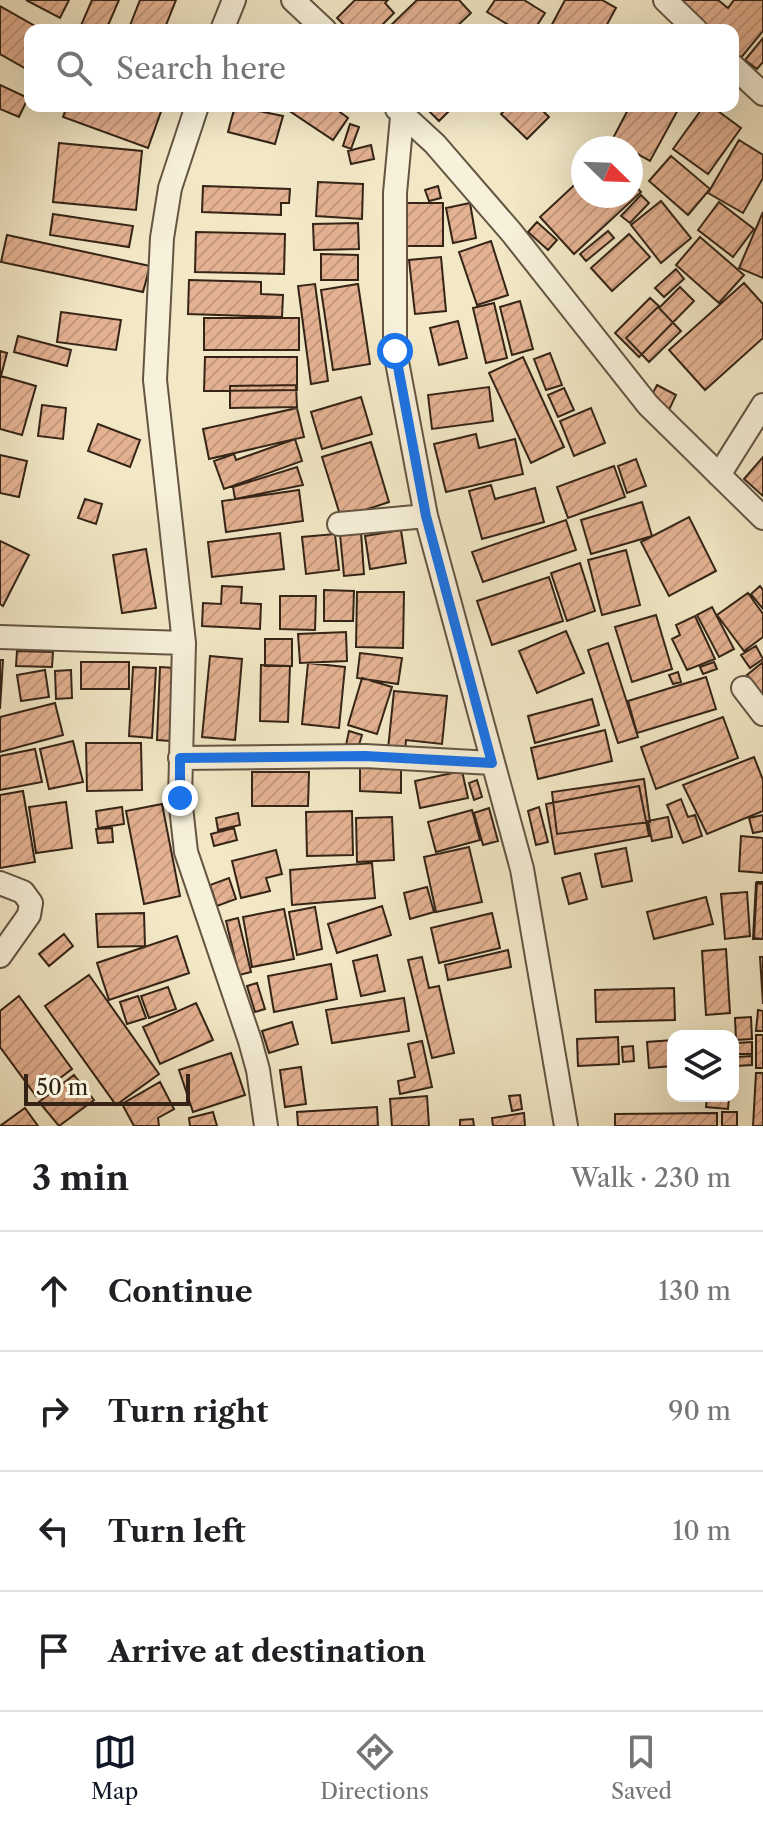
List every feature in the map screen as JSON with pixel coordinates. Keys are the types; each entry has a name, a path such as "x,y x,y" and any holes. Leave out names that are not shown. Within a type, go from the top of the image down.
{"street":[{"path":"224,24 234,0"},
{"path":"293,0 319,24"},
{"path":"665,0 690,24"},
{"path":"739,72 763,94"},
{"path":"195,112 168,201 161,251 155,380 184,643 180,758 186,852 250,1041 258,1070 266,1126"},
{"path":"399,112 395,193 395,351 426,516 522,869 566,1126"},
{"path":"400,112 435,144 493,211 648,405 763,518"},
{"path":"719,475 763,405"},
{"path":"339,524 426,516"},
{"path":"0,637 184,643"},
{"path":"743,688 763,714"},
{"path":"180,758 365,756 492,763"},
{"path":"0,883 23,892 31,903 29,915 0,956"}],"building":[{"path":"26,0 69,0 60,18"},
{"path":"92,0 119,0 109,24 82,24"},
{"path":"140,0 176,0 166,24 131,24"},
{"path":"355,0 388,0 385,3 394,13 383,24 343,24 337,18"},
{"path":"417,0 459,0 471,13 459,24 392,24"},
{"path":"495,0 524,0 545,13 538,24 507,24 487,12"},
{"path":"565,0 602,0 616,8 607,24 552,24"},
{"path":"668,0 718,0 728,8 734,0 763,0 763,31 740,59 739,24 697,24"},
{"path":"0,6 32,24 24,24 24,68 0,54"},
{"path":"763,38 763,62 757,69 745,60"},
{"path":"0,85 24,96 24,106 19,117 0,109"},
{"path":"65,112 161,112 148,148 63,117"},
{"path":"233,112 264,112 283,116 275,144 228,132"},
{"path":"291,112 340,112 348,118 333,140"},
{"path":"430,112 448,112 439,121"},
{"path":"544,112 549,117 527,139 501,114"},
{"path":"627,112 677,112 650,161 643,157 643,136 614,136"},
{"path":"700,112 719,112 741,128 708,174 673,149"},
{"path":"350,124 359,127 351,149 343,146"},
{"path":"739,140 763,155 763,178 743,213 708,193"},
{"path":"59,143 142,151 136,210 53,202"},
{"path":"371,145 374,159 351,164 348,151"},
{"path":"671,156 710,189 688,215 649,181"},
{"path":"318,182 363,184 362,219 316,216"},
{"path":"203,186 290,189 289,203 281,203 281,215 202,212"},
{"path":"438,186 441,198 429,201 425,190"},
{"path":"571,188 571,208 624,208 574,254 540,217"},
{"path":"643,197 649,203 630,223 621,216 629,208 643,208"},
{"path":"661,201 691,238 661,263 631,225"},
{"path":"719,202 754,229 733,257 698,230"},
{"path":"407,203 443,203 443,246 407,246"},
{"path":"470,203 476,238 453,243 446,208"},
{"path":"763,212 763,278 739,268"},
{"path":"53,214 133,226 129,247 50,235"},
{"path":"537,222 557,240 548,250 528,232"},
{"path":"358,223 359,249 314,250 313,224"},
{"path":"608,231 614,238 586,261 580,254"},
{"path":"196,232 285,234 284,274 195,272"},
{"path":"629,234 650,257 612,291 591,268"},
{"path":"7,235 150,266 143,292 1,262"},
{"path":"700,237 744,275 719,303 676,265"},
{"path":"491,241 508,295 477,305 459,252"},
{"path":"321,254 358,255 358,280 321,280"},
{"path":"441,257 446,311 415,314 409,260"},
{"path":"676,269 684,279 664,297 655,288"},
{"path":"189,280 261,282 261,294 283,295 282,317 188,314"},
{"path":"744,283 763,304 763,338 705,390 669,350"},
{"path":"315,284 328,381 311,384 298,286"},
{"path":"358,284 370,364 333,370 321,290"},
{"path":"680,287 694,301 639,357 615,333 650,298 660,307"},
{"path":"520,301 533,349 512,355 500,307"},
{"path":"494,303 507,358 486,363 473,308"},
{"path":"658,307 681,331 649,362 626,338"},
{"path":"61,312 121,320 116,350 57,342"},
{"path":"204,318 299,318 299,350 204,350"},
{"path":"458,321 467,358 439,365 430,328"},
{"path":"18,336 71,350 67,366 14,352"},
{"path":"0,351 7,353 1,376 36,386 22,435 0,429"},
{"path":"550,353 562,385 546,390 534,359"},
{"path":"205,357 297,357 297,390 204,391"},
{"path":"523,357 564,447 531,463 489,373"},
{"path":"296,385 297,407 230,408 230,386"},
{"path":"657,385 676,395 668,412 648,402"},
{"path":"489,387 493,421 432,429 428,395"},
{"path":"564,388 574,410 558,417 548,395"},
{"path":"361,397 372,434 322,449 311,412"},
{"path":"42,405 66,408 63,439 38,436"},
{"path":"297,408 304,437 209,459 203,429"},
{"path":"591,408 605,443 574,456 560,421"},
{"path":"98,424 140,440 130,467 88,451"},
{"path":"476,434 479,448 515,439 523,474 446,492 434,444"},
{"path":"295,439 302,461 224,489 214,461 234,454 236,460"},
{"path":"371,442 389,502 341,518 322,457"},
{"path":"0,455 27,461 19,497 0,493"},
{"path":"763,457 763,496 744,479"},
{"path":"636,459 646,486 627,493 618,466"},
{"path":"614,466 625,497 568,518 557,487"},
{"path":"297,467 303,485 235,499 233,487"},
{"path":"491,485 495,499 535,488 544,522 482,539 469,491"},
{"path":"299,490 303,521 226,532 222,501"},
{"path":"85,499 102,504 96,524 78,518"},
{"path":"642,502 652,536 591,554 581,520"},
{"path":"689,517 716,571 669,596 641,542"},
{"path":"566,520 576,550 483,582 472,552"},
{"path":"401,530 406,563 370,569 365,536"},
{"path":"361,532 364,574 344,576 340,534"},
{"path":"280,533 284,569 212,577 208,542"},
{"path":"335,534 339,570 306,574 302,537"},
{"path":"0,541 29,555 3,606 0,604"},
{"path":"146,549 156,608 122,613 113,555"},
{"path":"626,550 640,605 602,615 588,560"},
{"path":"580,563 595,611 567,621 551,573"},
{"path":"549,577 563,621 492,645 477,601"},
{"path":"222,586 242,587 241,603 261,604 260,629 202,626 203,603 221,604"},
{"path":"760,586 763,590 763,609 751,594"},
{"path":"324,590 354,591 353,621 324,621"},
{"path":"357,592 404,592 403,648 356,647"},
{"path":"748,593 763,614 763,637 744,651 717,615"},
{"path":"280,596 316,596 315,630 280,629"},
{"path":"712,607 734,649 719,657 697,615"},
{"path":"656,615 672,669 632,682 615,627"},
{"path":"695,616 715,659 687,670 672,639 680,635 676,625"},
{"path":"566,631 584,673 537,693 519,651"},
{"path":"346,632 347,661 300,663 298,634"},
{"path":"265,639 292,639 292,666 265,666"},
{"path":"608,643 638,737 618,743 588,650"},
{"path":"756,646 763,659 750,668 741,655"},
{"path":"17,651 53,652 52,667 16,666"},
{"path":"360,653 402,658 398,684 357,678"},
{"path":"210,656 242,659 235,740 202,737"},
{"path":"0,660 3,660 0,709"},
{"path":"81,662 129,662 129,689 81,689"},
{"path":"714,662 717,669 703,674 700,667"},
{"path":"763,662 763,695 747,675"},
{"path":"308,663 345,667 339,728 302,724"},
{"path":"261,665 290,666 288,722 260,721"},
{"path":"133,667 156,668 152,738 129,736"},
{"path":"160,667 174,668 171,741 157,740"},
{"path":"45,670 49,697 21,701 17,675"},
{"path":"71,670 72,698 56,699 55,671"},
{"path":"678,672 681,682 673,684 669,675"},
{"path":"706,677 716,709 637,733 628,701"},
{"path":"362,678 392,687 377,734 348,725"},
{"path":"394,691 447,696 442,744 406,740 405,751 388,749"},
{"path":"592,699 599,725 535,743 528,716"},
{"path":"55,703 63,735 0,752 0,717"},
{"path":"723,717 738,758 656,789 641,747"},
{"path":"605,730 612,761 538,779 531,748"},
{"path":"349,731 362,735 358,748 346,745"},
{"path":"73,741 83,782 49,789 40,749"},
{"path":"86,743 141,743 142,790 87,791"},
{"path":"35,749 42,782 0,790 0,756"},
{"path":"754,757 763,780 763,811 707,834 683,785"},
{"path":"360,766 401,767 401,793 360,791"},
{"path":"462,771 468,798 420,808 415,781"},
{"path":"252,772 309,772 308,806 252,806"},
{"path":"644,779 650,822 557,834 552,792"},
{"path":"477,780 482,797 474,800 469,783"},
{"path":"639,786 649,836 555,854 546,804"},
{"path":"23,791 35,862 0,868 0,795"},
{"path":"681,799 688,817 695,815 702,836 683,843 667,805"},
{"path":"66,802 72,848 36,853 29,807"},
{"path":"162,804 180,896 144,904 126,811"},
{"path":"122,807 124,824 98,828 96,811"},
{"path":"539,807 548,842 536,845 528,811"},
{"path":"489,808 498,841 483,845 474,813"},
{"path":"472,810 480,840 436,852 428,822"},
{"path":"352,811 353,855 307,856 306,812"},
{"path":"238,813 240,825 218,830 216,818"},
{"path":"763,815 763,831 753,833 749,818"},
{"path":"392,817 394,860 357,862 356,818"},
{"path":"668,817 672,837 652,841 648,821"},
{"path":"112,828 113,842 98,843 96,829"},
{"path":"234,828 237,840 214,846 211,834"},
{"path":"741,836 763,838 763,873 739,871"},
{"path":"469,847 482,902 436,912 424,857"},
{"path":"626,848 632,881 602,887 595,854"},
{"path":"276,850 282,874 266,878 270,891 241,898 232,861"},
{"path":"372,863 375,898 292,905 290,870"},
{"path":"580,873 587,899 569,904 562,878"},
{"path":"229,878 236,899 217,906 210,885"},
{"path":"757,882 763,882 763,939 754,938"},
{"path":"756,883 763,884 763,939 753,939"},
{"path":"427,887 434,912 410,919 404,893"},
{"path":"747,892 750,936 725,939 721,894"},
{"path":"706,897 713,924 654,939 647,912"},
{"path":"382,906 391,935 337,953 328,924"},
{"path":"315,907 322,949 297,955 289,912"},
{"path":"284,909 294,959 252,967 243,917"},
{"path":"144,913 145,946 98,947 96,914"},
{"path":"492,913 500,948 439,963 431,928"},
{"path":"238,918 251,972 239,975 226,921"},
{"path":"64,934 73,946 49,966 39,954"},
{"path":"177,936 189,973 109,1000 97,963"},
{"path":"726,949 730,1013 706,1015 702,951"},
{"path":"508,950 511,967 448,980 445,965"},
{"path":"377,955 385,991 361,996 353,961"},
{"path":"422,957 429,988 439,986 454,1053 432,1058 408,960"},
{"path":"760,957 763,957 763,1004"},
{"path":"331,964 337,999 274,1012 268,976"},
{"path":"89,975 159,1074 116,1105 45,1006"},
{"path":"257,983 265,1009 255,1012 247,986"},
{"path":"168,987 176,1009 149,1018 141,996"},
{"path":"674,988 675,1020 596,1022 595,990"},
{"path":"19,996 72,1069 36,1096 0,1047 0,1011"},
{"path":"138,996 146,1018 127,1024 120,1002"},
{"path":"404,998 409,1031 332,1043 326,1010"},
{"path":"196,1003 213,1040 160,1064 143,1027"},
{"path":"758,1010 763,1011 763,1031 756,1031"},
{"path":"751,1017 752,1039 739,1040 735,1018"},
{"path":"292,1022 298,1044 269,1053 262,1031"},
{"path":"756,1035 763,1035 763,1068 756,1068"},
{"path":"618,1037 619,1064 578,1066 577,1039"},
{"path":"667,1040 667,1066 649,1068 647,1042"},
{"path":"422,1041 432,1087 400,1094 398,1081 415,1077 408,1044"},
{"path":"752,1042 752,1054 739,1054 739,1043"},
{"path":"633,1046 634,1061 623,1062 622,1047"},
{"path":"231,1053 245,1095 193,1112 179,1070"},
{"path":"752,1056 752,1065 739,1066 739,1057"},
{"path":"301,1067 306,1104 285,1107 280,1070"},
{"path":"756,1073 763,1073 763,1126 753,1126"},
{"path":"74,1075 94,1100 59,1126 39,1102"},
{"path":"160,1082 174,1109 158,1118 159,1126 134,1126 122,1104"},
{"path":"520,1095 522,1109 512,1111 509,1096"},
{"path":"427,1096 429,1126 392,1126 390,1099"},
{"path":"706,1102 729,1102 728,1109 706,1107"},
{"path":"377,1107 378,1126 298,1126 297,1112"},
{"path":"25,1108 38,1126 0,1126"},
{"path":"213,1112 217,1126 190,1126 189,1118"},
{"path":"722,1112 737,1112 737,1126 722,1126"},
{"path":"524,1113 525,1126 493,1126 492,1118"},
{"path":"717,1113 717,1126 615,1126 615,1114"},
{"path":"473,1119 474,1126 460,1126 460,1120"}],"route":[{"path":"180,798 180,758 365,756 492,763 426,516 395,351"}]}
